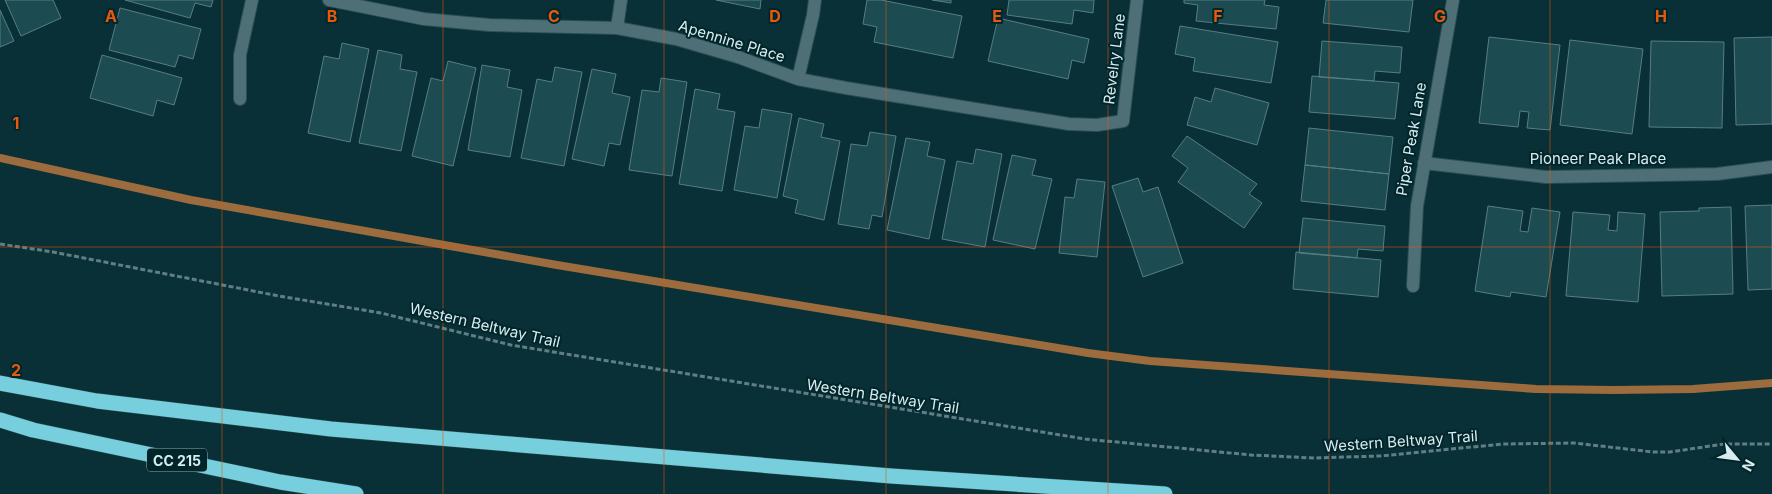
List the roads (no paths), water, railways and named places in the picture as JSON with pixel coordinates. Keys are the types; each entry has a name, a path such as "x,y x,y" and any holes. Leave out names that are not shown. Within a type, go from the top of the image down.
{"highway":[{"path":"0,383 97,401 331,429 891,476 1165,494"},
{"name":"CC 215","path":"0,420 33,430 280,482 356,494"}],"street":[{"path":"240,99 240,55 252,0"},
{"name":"Apennine Place","path":"329,0 424,20 489,25 617,28 676,39 738,57 798,79 1053,122 1097,125 1123,121"},
{"path":"617,28 621,0"},
{"path":"798,79 815,0"},
{"name":"Revelry Lane","path":"1123,121 1137,0"},
{"name":"Piper Peak Lane","path":"1413,286 1416,206 1453,0"},
{"name":"Pioneer Peak Place","path":"1424,163 1546,177 1717,174 1772,167"}],"waterway":[{"path":"0,158 191,200 557,265 1088,353 1150,361 1536,389 1693,389 1772,383"}]}
